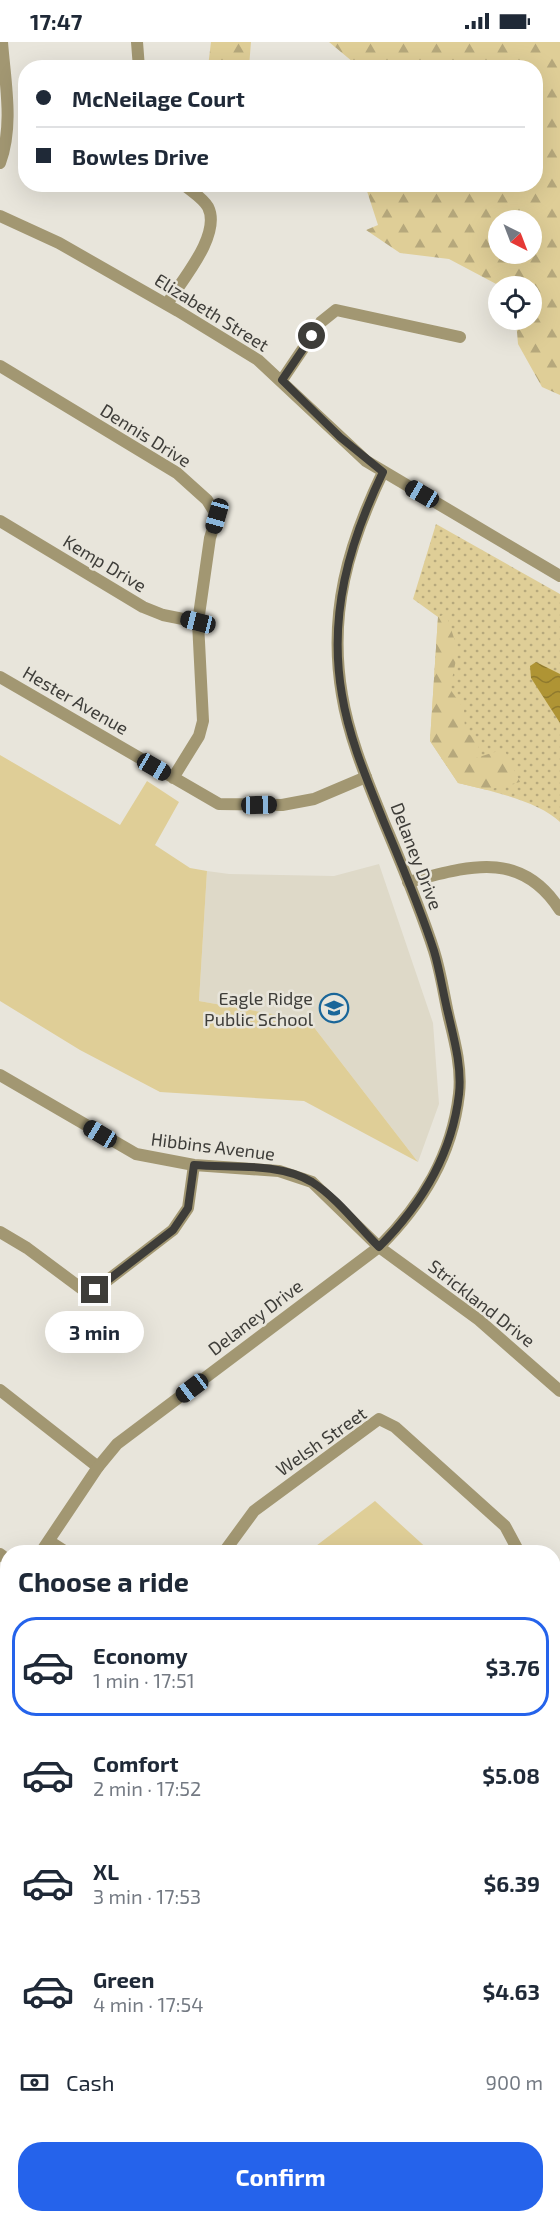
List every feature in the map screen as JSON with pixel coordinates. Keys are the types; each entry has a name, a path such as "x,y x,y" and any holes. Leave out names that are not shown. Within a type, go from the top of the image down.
{"street":[{"path":"0,163 6,146 8,124 2,42"},
{"path":"137,42 138,60"},
{"path":"167,304 208,239 211,217 207,205 192,192"},
{"name":"Elizabeth Street","path":"0,216 59,243 167,304 258,360 282,380 340,437 383,472 560,576"},
{"path":"282,380 321,322 336,310 460,337"},
{"name":"Dennis Drive","path":"0,366 170,469 207,500 217,516 210,537 198,622 202,722 199,736 173,778"},
{"name":"Delaney Drive","path":"46,1545 98,1467 117,1444 379,1247 421,1200 439,1170 453,1126 459,1092 457,1050 434,952 366,777 342,695 337,631 342,583 358,524 383,472"},
{"name":"Kemp Drive","path":"0,521 143,607 163,615 198,622"},
{"name":"Hester Avenue","path":"0,677 219,804 282,805 314,799 366,777"},
{"path":"408,882 469,866 498,866 527,878 545,891 560,910"},
{"name":"Hibbins Avenue","path":"0,1075 136,1154 194,1165 279,1171 305,1179 324,1192 379,1247"},
{"path":"0,1232 27,1248 82,1289 95,1290 173,1230 188,1208 194,1165"},
{"name":"Strickland Drive","path":"379,1247 480,1320 560,1391"},
{"path":"0,1390 98,1467"},
{"name":"Welsh Street","path":"229,1545 254,1511 379,1419 395,1427 505,1526 515,1545"},
{"path":"49,1541 55,1545"}],"shaded area":[{"name":"Eagle Ridge Public School","path":"379,864 433,1023 439,1104 418,1162 313,1026 293,1025 284,1016 199,1001 207,871 229,874 334,876"}],"green space":[{"path":"211,42 251,42 250,60 209,60"},
{"path":"329,42 560,42 560,395 542,387 518,344 517,330 542,330 542,276 488,276 488,280 449,259 400,253 366,230 378,225 367,192 543,192 543,60 351,60"},
{"path":"436,524 560,594 560,822 526,802 458,783 430,741 438,617 413,599"},
{"path":"446,614 458,650 450,689 464,709 465,732 480,741 476,758 504,749 520,782 487,790 458,783 430,741 438,617"},
{"path":"0,755 120,825 147,781 179,802 155,845 190,868 207,871 199,1001 284,1016 293,1025 313,1026 418,1162 304,1101 160,1092 80,1050 0,1001"},
{"path":"375,1501 423,1545 317,1545"}],"water":[{"path":"536,662 560,674 560,723 531,678 530,666"}],"place":[{"name":"Eagle Ridge Public School","path":"334,1008"}],"route":[{"path":"95,1290 173,1230 188,1208 194,1165 279,1171 312,1182 379,1247 421,1200 439,1170 453,1126 459,1092 457,1050 434,952 366,777 342,695 337,631 342,583 358,524 383,472 340,437 282,380 312,336"}]}
